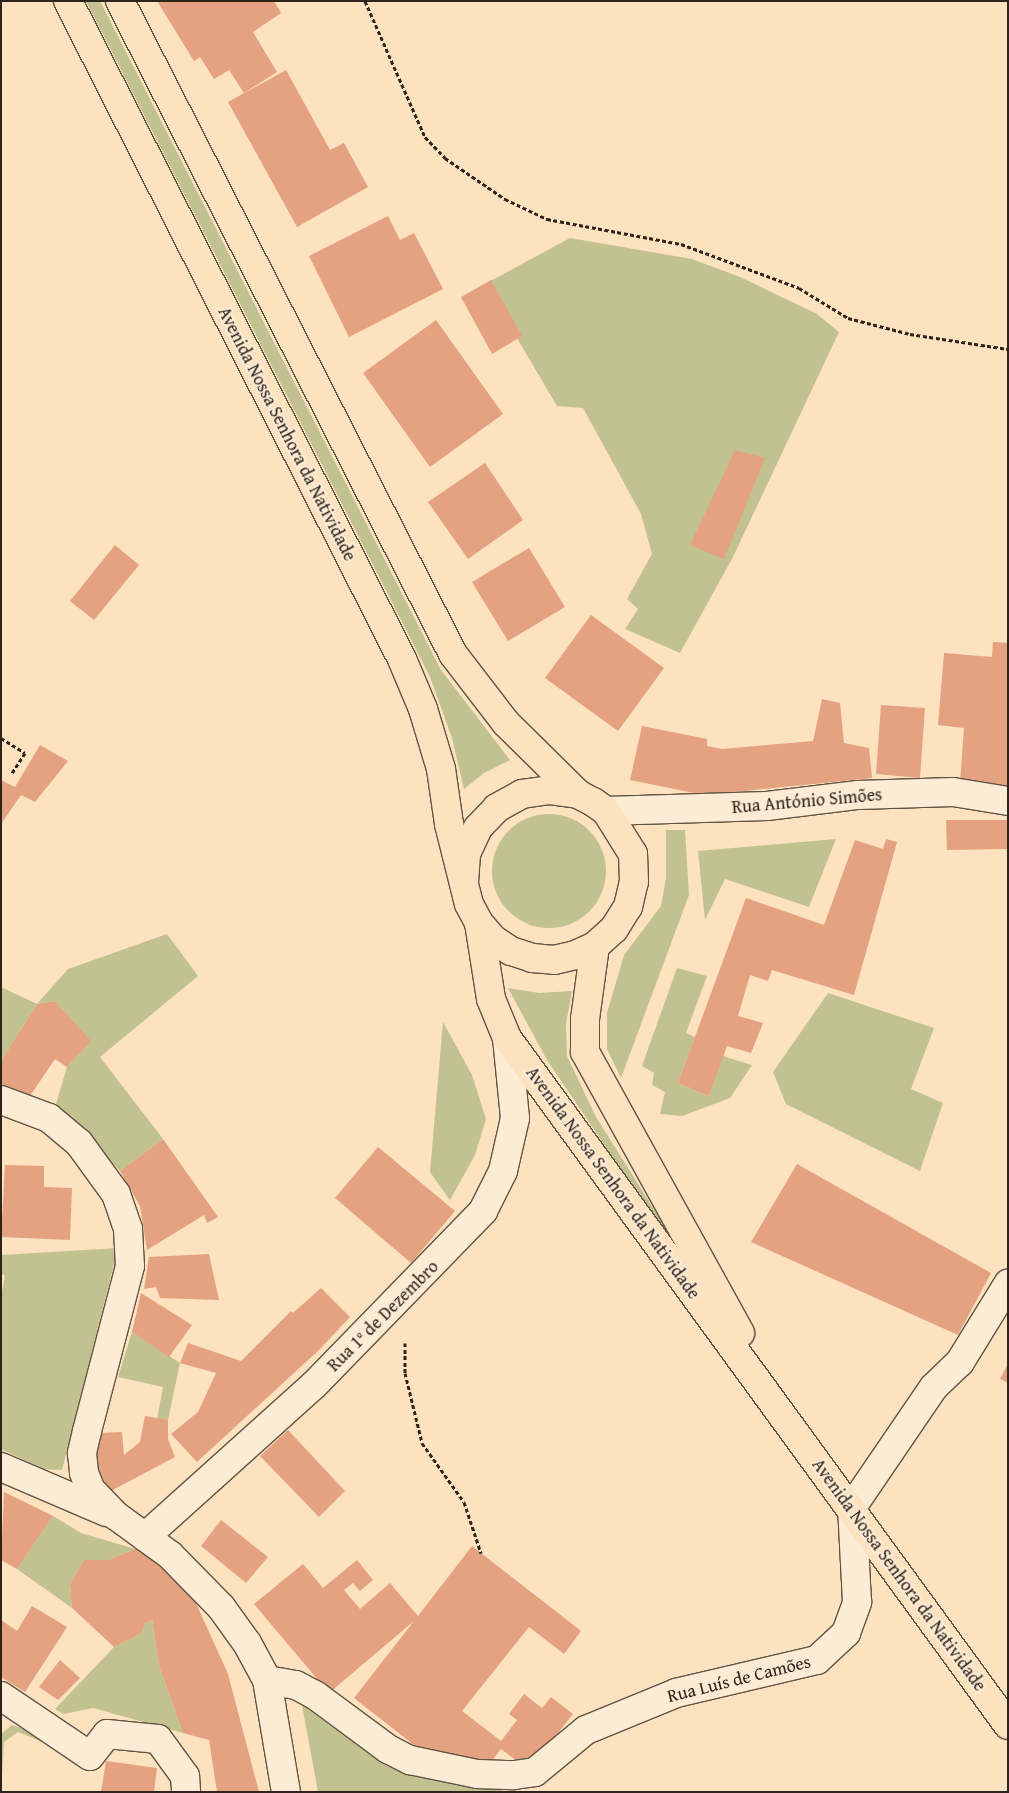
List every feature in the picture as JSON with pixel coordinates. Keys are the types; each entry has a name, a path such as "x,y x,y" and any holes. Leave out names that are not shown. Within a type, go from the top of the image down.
{"main road":[{"name":"Avenida Nossa Senhora da Natividade","path":"68,1 402,659 423,709 441,769 449,824 468,904 479,923 493,939 512,951 532,958 554,960 575,956 595,946 614,929 628,907 634,882 633,854 606,811 578,794 506,723 453,654 120,1"},
{"name":"Avenida Nossa Senhora da Natividade","path":"464,882 470,845 478,828 497,808 522,794 550,790 578,794"},
{"name":"Avenida Nossa Senhora da Natividade","path":"479,923 490,998 507,1038 581,1144 852,1507 1008,1725"},
{"name":"Avenida Nossa Senhora da Natividade","path":"595,946 585,1019 585,1052 790,1424"}],"street":[{"name":"Rua António Simões","path":"606,811 767,806 858,795 953,792 1008,801"},
{"name":"Rua 1º de Dezembro","path":"145,1537 314,1386 405,1294 483,1211 503,1171 515,1118 507,1038"},
{"path":"1,1100 49,1118 79,1143 116,1194 128,1229 130,1266 82,1453 84,1474 91,1490 115,1515 170,1555 221,1607 247,1643 267,1680 286,1792"},
{"path":"852,1507 934,1387 960,1362 1008,1284"},
{"path":"1,1467 115,1515"},
{"name":"Rua Luís de Camões","path":"267,1680 296,1685 315,1695 388,1749 410,1760 477,1774 514,1775 535,1772 586,1730 609,1719 676,1693 817,1660 846,1633 857,1602 852,1507"},
{"path":"1,1696 67,1738 90,1756 108,1734 158,1739 185,1776 186,1792"}],"path":[{"path":"366,1 425,137 446,158 505,199 547,219 681,244 799,288 848,318 910,334 1008,349"},
{"path":"1,738 25,753 12,773"},
{"path":"405,1294 406,1373 422,1443 464,1502 481,1553"}],"green space":[{"path":"86,1 100,1 441,670 510,760 484,773 464,789 452,738 430,677"},
{"path":"570,238 692,259 740,277 817,314 839,332 733,557 680,653 625,629 638,609 627,599 652,554 641,514 583,408 557,406 485,284"},
{"path":"549,814 571,818 589,831 602,849 606,871 602,893 589,911 571,924 549,928 527,924 509,911 496,893 492,871 496,849 509,831 527,818"},
{"path":"666,830 685,830 689,895 621,1078 607,1049 607,1013 624,955 661,906 666,878"},
{"path":"836,839 809,907 725,879 705,920 698,851"},
{"path":"167,934 198,976 100,1057 163,1139 120,1171 56,1104 67,1067 90,1041 55,1001 37,1004 68,969"},
{"path":"677,968 707,976 686,1033 695,1037 678,1083 709,1096 723,1056 752,1065 730,1098 682,1116 660,1114 665,1092 652,1085 654,1073 642,1066"},
{"path":"1,987 37,1004 1,1061"},
{"path":"508,988 539,993 572,991 566,1024 567,1056 596,1117 729,1329 547,1060"},
{"path":"828,993 934,1028 911,1089 943,1103 920,1171 786,1104 773,1072"},
{"path":"443,1022 472,1075 486,1119 475,1155 450,1200 430,1172"},
{"path":"118,1248 62,1470 44,1469 1,1449 1,1297 5,1275 1,1274 1,1255"},
{"path":"132,1332 180,1363 168,1420 157,1419 163,1387 118,1377"},
{"path":"53,1516 81,1533 135,1549 108,1560 84,1560 70,1584 72,1608 17,1569"},
{"path":"152,1620 159,1666 183,1733 93,1708 64,1714 55,1709 114,1647 141,1634 145,1623"},
{"path":"302,1705 373,1757 425,1773 509,1792 318,1792"},
{"path":"12,1725 65,1744 65,1751 18,1732 4,1742 1,1792 1,1734"}],"building":[{"path":"157,1 274,1 281,13 253,32 277,72 244,93 229,70 214,79 200,57 194,61"},
{"path":"286,70 330,150 344,143 368,187 297,227 228,102"},
{"path":"388,216 400,240 414,233 443,289 349,337 309,256"},
{"path":"491,280 522,336 492,354 461,297"},
{"path":"436,320 503,414 430,467 363,373"},
{"path":"735,450 765,458 724,559 690,545"},
{"path":"485,463 523,520 468,559 428,502"},
{"path":"115,545 139,565 94,620 70,601"},
{"path":"529,548 565,607 508,641 472,582"},
{"path":"591,615 664,668 618,731 545,678"},
{"path":"993,642 1008,643 1008,787 960,783 964,728 938,725 944,653 992,657"},
{"path":"822,699 840,703 844,743 869,748 872,778 704,795 630,780 642,726 707,739 707,746 722,749 813,741"},
{"path":"881,705 925,708 920,778 876,774"},
{"path":"40,745 68,761 35,802 21,795 1,824 1,780 15,787"},
{"path":"946,820 1008,820 1008,849 947,850"},
{"path":"886,839 897,842 854,995 772,970 768,981 750,975 738,1016 763,1023 751,1053 727,1046 709,1096 678,1083 746,898 824,925 855,840 883,849"},
{"path":"55,1001 91,1041 67,1067 55,1059 30,1096 1,1085 1,1061 37,1004"},
{"path":"163,1139 218,1217 207,1223 204,1215 147,1250 140,1206 120,1171"},
{"path":"378,1147 455,1211 411,1263 335,1198"},
{"path":"797,1164 991,1273 958,1335 751,1242"},
{"path":"5,1165 44,1166 44,1187 72,1188 70,1240 1,1237"},
{"path":"209,1254 219,1300 160,1298 156,1287 144,1289 149,1257"},
{"path":"321,1288 350,1317 319,1350 197,1462 171,1434 198,1412 216,1373 180,1363 188,1343 241,1361 291,1311 293,1313"},
{"path":"141,1293 192,1325 169,1357 132,1332"},
{"path":"1008,1364 1008,1383 1000,1379"},
{"path":"145,1416 168,1420 168,1439 175,1457 109,1492 95,1468 100,1433 122,1432 124,1455 140,1442"},
{"path":"288,1430 345,1491 319,1517 260,1456"},
{"path":"4,1492 53,1516 17,1569 1,1560"},
{"path":"221,1520 268,1557 246,1583 201,1546"},
{"path":"472,1546 581,1631 564,1654 529,1627 462,1711 501,1741 517,1720 509,1714 524,1694 542,1708 551,1697 573,1714 529,1770 501,1749 470,1789 354,1698 414,1621 329,1693 254,1604 303,1564 323,1588 357,1560 373,1580 360,1591 353,1583 344,1590 360,1609 390,1583 418,1616"},
{"path":"135,1549 148,1555 191,1592 228,1674 259,1792 217,1792 209,1740 183,1733 159,1666 152,1620 145,1623 141,1634 114,1647 72,1608 70,1584 84,1560 108,1560"},
{"path":"32,1606 67,1627 25,1692 1,1677 1,1620 17,1631"},
{"path":"60,1660 80,1678 58,1700 39,1687"},
{"path":"106,1761 157,1768 154,1792 101,1792"}]}
